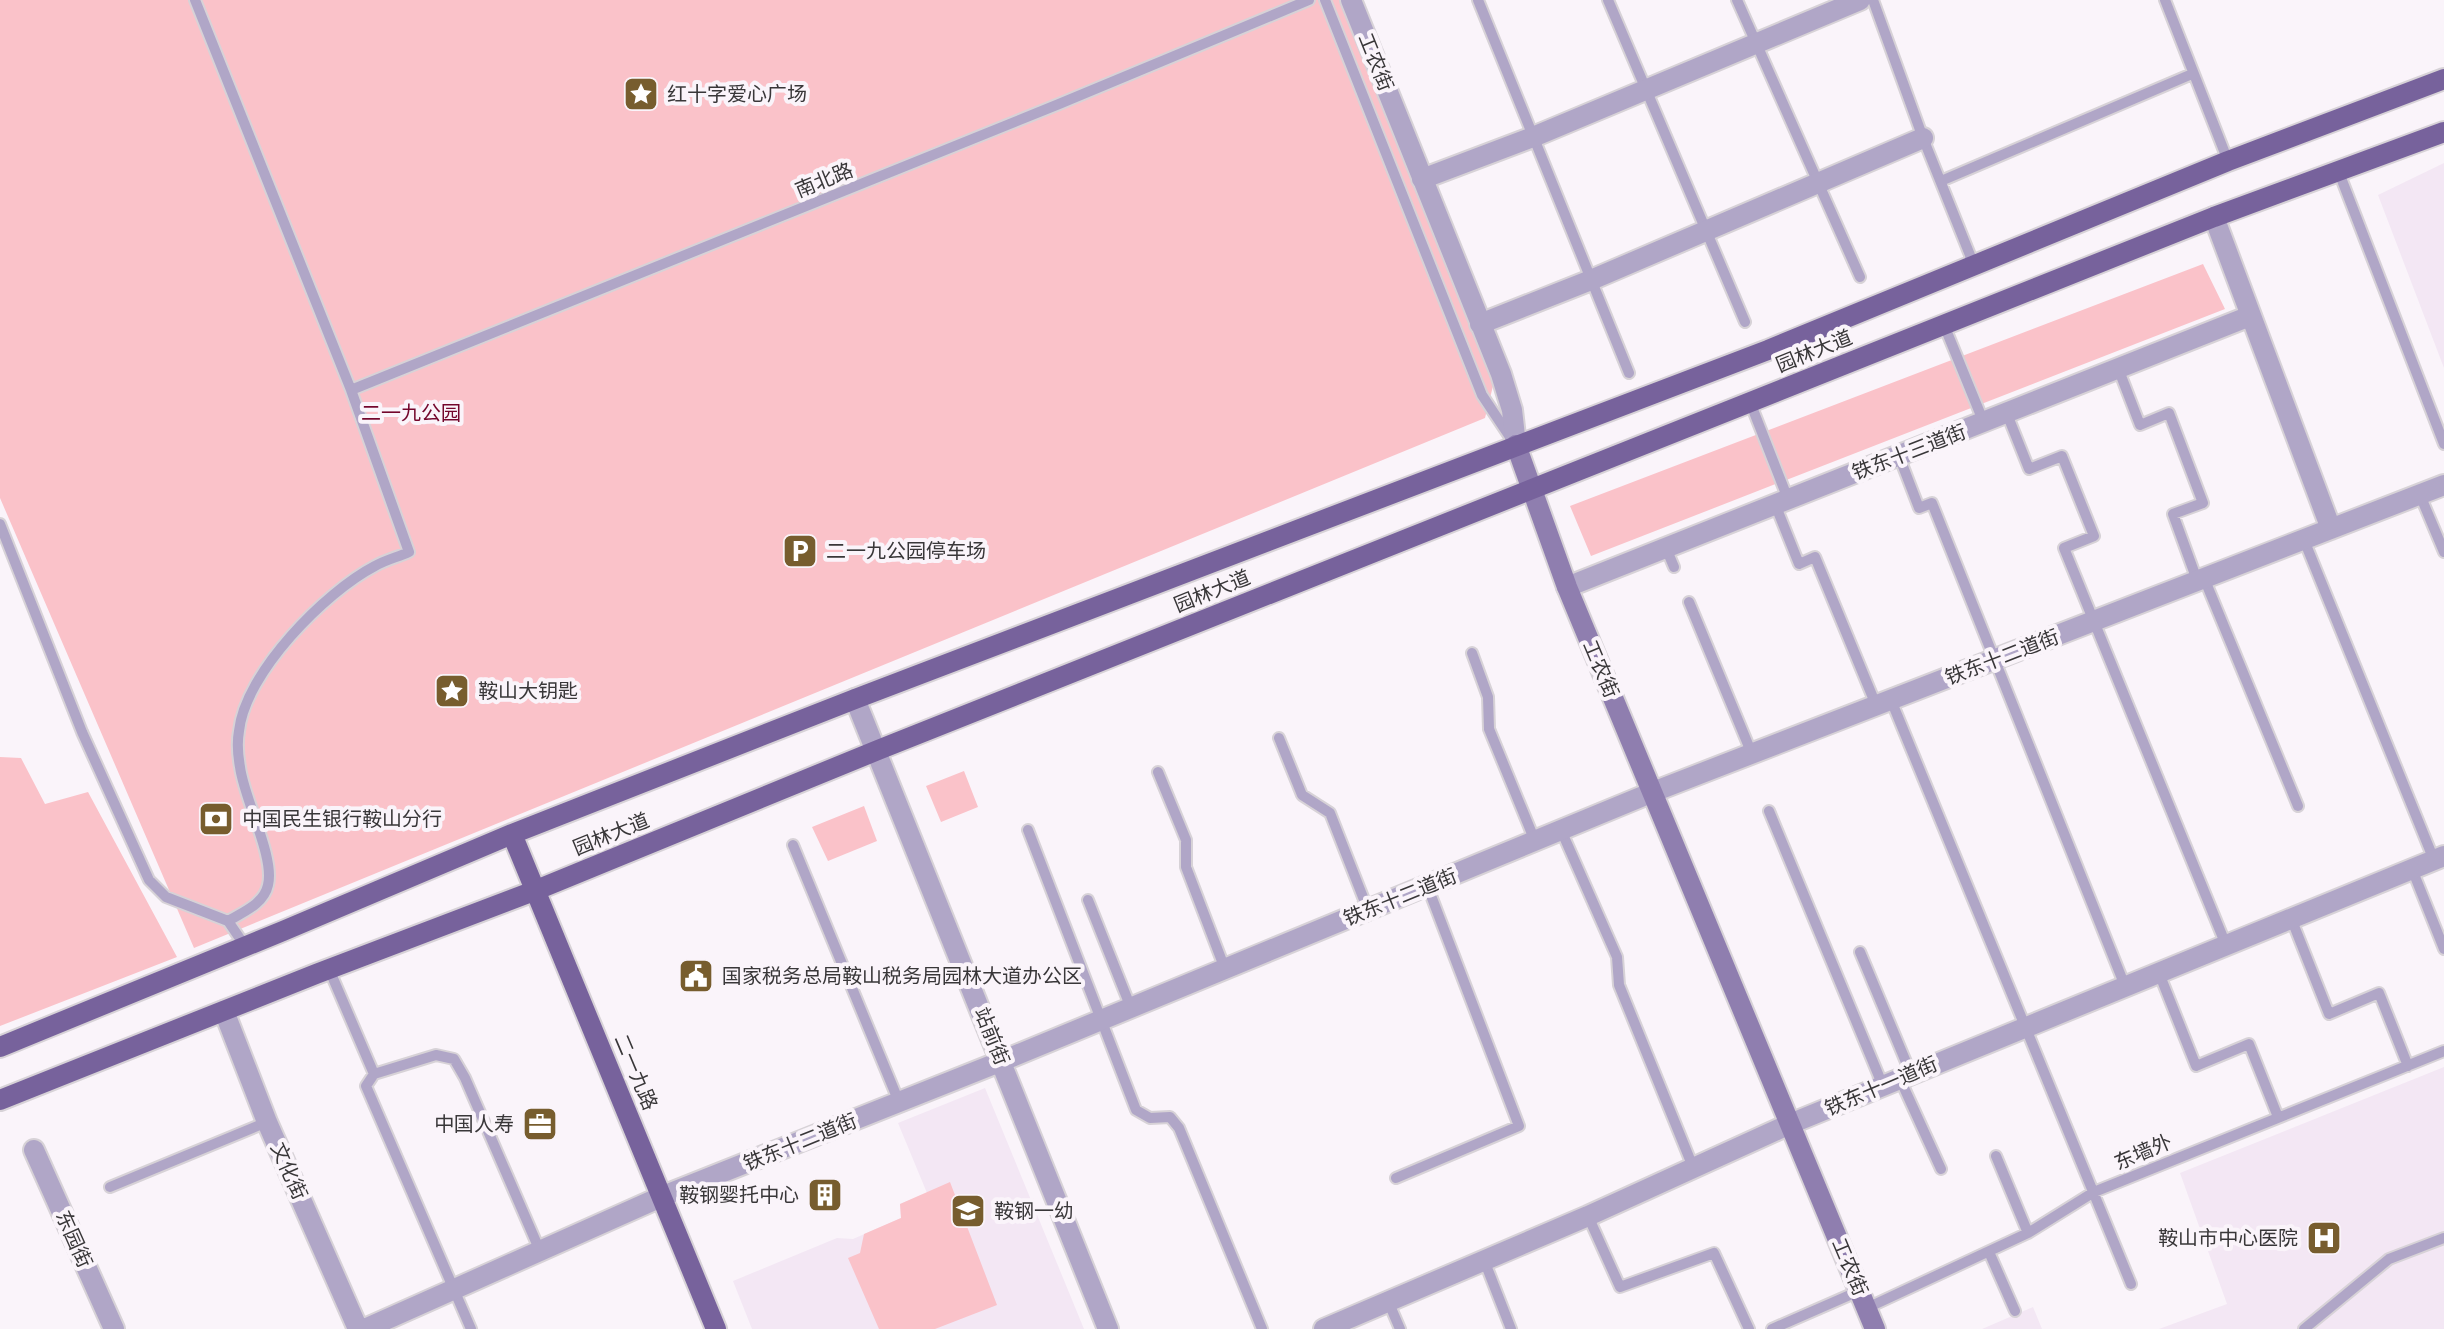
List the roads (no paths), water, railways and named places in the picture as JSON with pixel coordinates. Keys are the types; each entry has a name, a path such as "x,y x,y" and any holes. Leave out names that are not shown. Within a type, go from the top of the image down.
{"main road":[{"path":"0,1047 512,834 855,699 1768,350 2228,161 2444,79"},
{"name":"园林大道","path":"0,1100 534,891 878,750 2214,217 2444,132"},
{"name":"二一九路","path":"512,834 716,1329"}],"street":[{"name":"工农街","path":"1351,0 1501,374 1512,410 1516,445 1567,587 1875,1329"},
{"path":"1422,179 1533,137 1860,0"},
{"path":"1480,324 1591,280 1923,138"},
{"path":"2214,217 2331,529"},
{"name":"铁东十三道街","path":"1567,587 1670,557 1782,502 2250,316"},
{"path":"1494,504 1514,483 1516,445"},
{"name":"铁东十二道街","path":"365,1329 663,1196 1002,1061 1653,792 2444,485"},
{"name":"站前街","path":"855,699 1108,1329"},
{"name":"铁东十一道街","path":"1324,1329 1588,1216 1790,1124 2439,858"},
{"name":"文化街","path":"224,1011 267,1122 358,1329"},
{"name":"东园街","path":"34,1150 114,1329"}],"lane":[{"path":"195,0 351,390 409,552 375,566 310,615 287,639 254,688 239,729 240,768 264,848 268,886 256,904 228,921"},
{"name":"南北路","path":"351,390 1016,122 1309,0"},
{"path":"1325,0 1482,395 1516,445"},
{"path":"1478,0 1629,373"},
{"path":"1608,0 1745,322"},
{"path":"1737,0 1860,277"},
{"path":"1873,0 1970,255 1971,266"},
{"path":"2165,0 2228,161"},
{"path":"1941,181 2192,74"},
{"path":"2338,170 2444,444"},
{"path":"1944,324 1984,423"},
{"path":"2118,368 2140,425 2169,413 2203,503 2173,514 2298,806"},
{"path":"1750,402 1799,564 1815,557 1884,702 2027,1025 2131,1284"},
{"path":"2007,414 2029,469 2062,456 2094,536 2064,548 2226,945"},
{"path":"1899,456 1919,508 1932,503 2125,986"},
{"path":"2420,495 2444,552"},
{"path":"0,524 82,732 149,880 166,897 228,921 245,946"},
{"path":"2304,540 2439,858"},
{"path":"1689,602 1752,754"},
{"path":"1472,653 1488,697 1489,729 1535,841"},
{"path":"1279,738 1302,795 1330,813 1368,910"},
{"path":"1158,772 1186,840 1186,867 1225,969"},
{"path":"1769,811 1941,1169"},
{"path":"1028,830 1136,1110 1150,1118 1170,1117 1179,1128 1262,1329"},
{"path":"1561,830 1617,957 1619,985 1693,1167"},
{"path":"793,845 899,1102"},
{"path":"2412,869 2444,949"},
{"path":"1396,1178 1519,1126 1427,885"},
{"path":"1088,900 1131,1008"},
{"path":"2291,918 2329,1014 2379,993 2408,1066"},
{"path":"1860,952 1898,1079"},
{"path":"329,969 374,1074"},
{"path":"2159,973 2196,1066 2249,1044 2278,1117"},
{"name":"东墙外","path":"1772,1329 1989,1252 2028,1233 2094,1192 2444,1051"},
{"path":"471,1329 366,1086 374,1074 436,1055 454,1059 540,1251"},
{"path":"110,1187 267,1122"},
{"path":"1996,1156 2028,1233"},
{"path":"1588,1216 1620,1287 1714,1253 1749,1329"},
{"path":"2304,1329 2389,1259 2444,1238"},
{"path":"1989,1252 2015,1311"},
{"path":"1483,1259 1511,1329"},
{"path":"1388,1301 1400,1329"}],"place":[{"name":"红十字爱心广场","path":"641,94"},
{"name":"二一九公园停车场","path":"800,551"},
{"name":"鞍山大钥匙","path":"452,691"},
{"name":"中国民生银行鞍山分行","path":"216,819"},
{"name":"国家税务总局鞍山税务局园林大道办公区","path":"696,976"},
{"name":"中国人寿","path":"540,1124"},
{"name":"鞍钢婴托中心","path":"825,1195"},
{"name":"鞍钢一幼","path":"968,1211"},
{"name":"鞍山市中心医院","path":"2324,1238"}],"park label":[{"name":"二一九公园","path":"411,413"}]}
